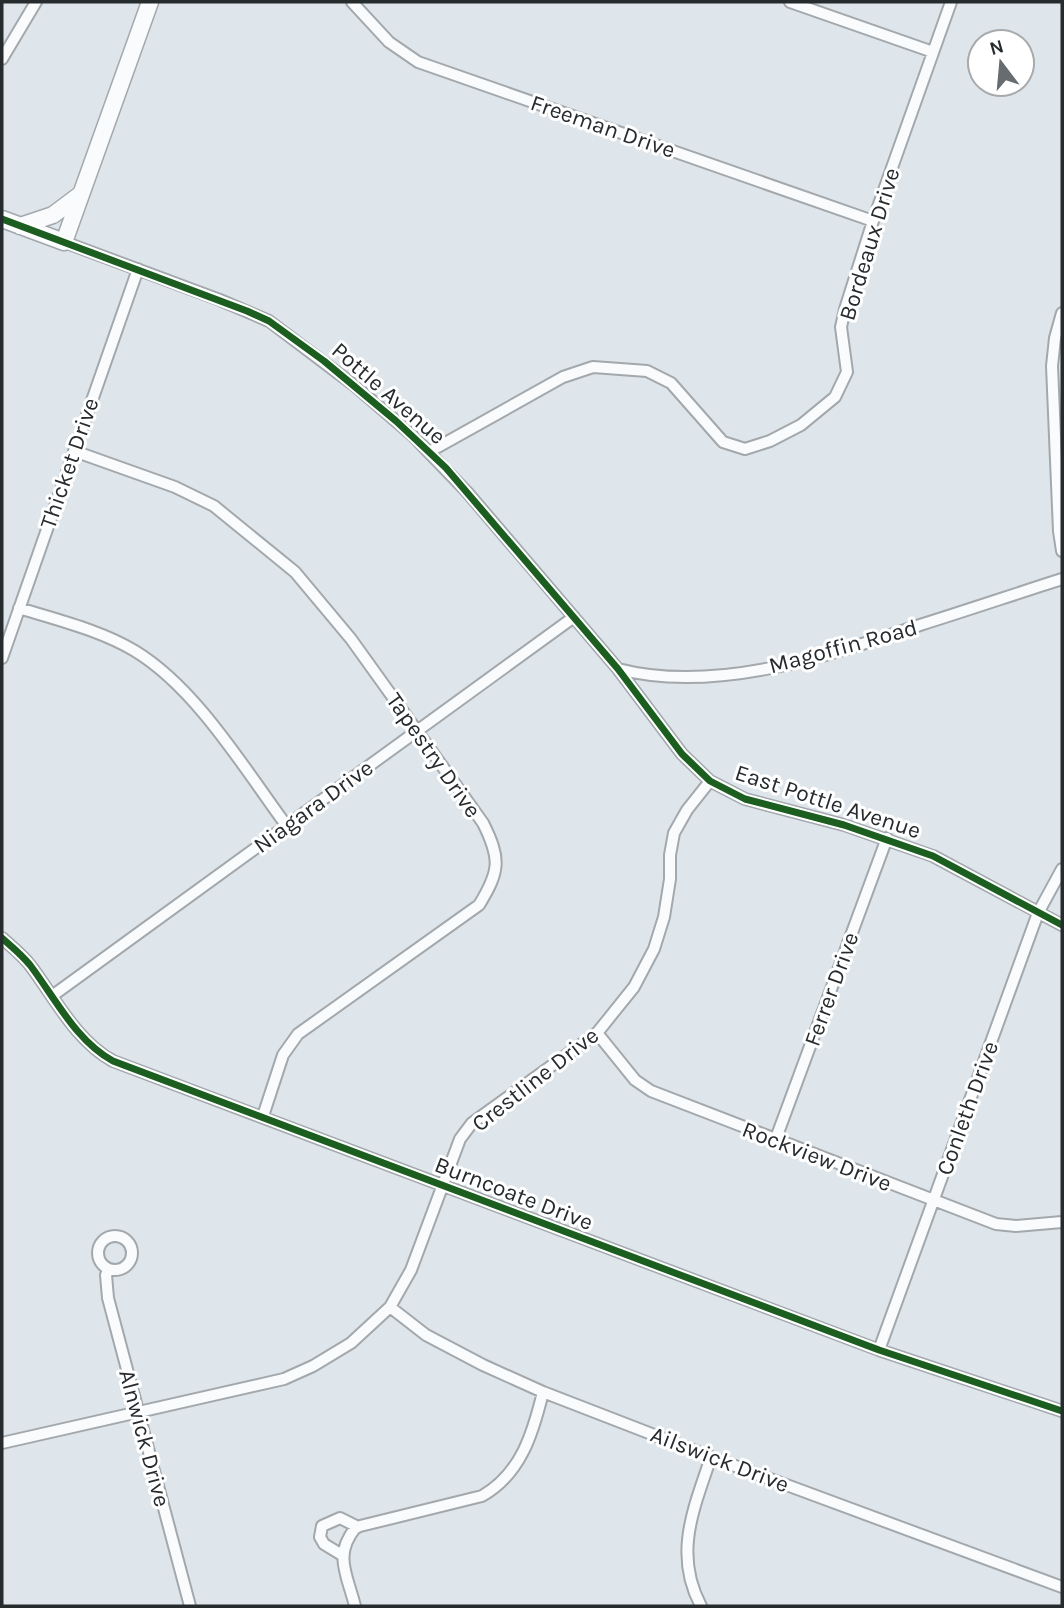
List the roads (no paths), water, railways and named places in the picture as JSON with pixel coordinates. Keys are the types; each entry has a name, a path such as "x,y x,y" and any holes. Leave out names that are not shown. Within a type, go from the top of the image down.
{"street":[{"path":"2,59 36,2"},
{"path":"2,219 64,242 150,2"},
{"name":"Freeman Drive","path":"352,2 389,42 418,62 873,220"},
{"path":"790,2 933,52"},
{"name":"Bordeaux Drive","path":"429,452 563,377 593,367 647,371 671,383 723,442 745,449 770,441 801,425 835,397 847,372 841,327 845,309 873,220 951,2"},
{"path":"20,226 53,215 81,194"},
{"name":"Pottle Avenue","path":"64,242 269,321 355,386 429,452 474,500 618,669"},
{"name":"Thicket Drive","path":"2,658 138,269"},
{"path":"1062,313 1055,338 1052,366 1062,551"},
{"name":"Tapestry Drive","path":"74,451 176,487 214,506 295,572 351,639 483,823 494,845 496,868 491,886 479,905 298,1034 283,1055 263,1116"},
{"name":"Magoffin Road","path":"618,669 637,674 694,676 771,668 859,646 1062,579"},
{"path":"19,608 103,636 135,652 162,672 196,704 286,825"},
{"name":"Niagara Drive","path":"52,996 574,617"},
{"name":"East Pottle Avenue","path":"618,669 682,754 710,781 745,799 887,838 933,856 1062,925"},
{"name":"Crestline Drive","path":"2,1443 284,1379 352,1343 390,1307 411,1270 460,1139 472,1123 597,1033 634,987 654,949 670,879 674,833 687,810 710,781"},
{"name":"Ferrer Drive","path":"775,1141 887,838"},
{"name":"Conleth Drive","path":"879,1350 1038,913 1062,869"},
{"name":"Burncoate Drive","path":"2,938 29,964 98,1053 113,1061 879,1350 1062,1411"},
{"name":"Rockview Drive","path":"597,1033 635,1080 651,1091 996,1224 1016,1226 1062,1222"},
{"name":"Alnwick Drive","path":"109,1269 106,1275 108,1297 190,1606"},
{"name":"Ailswick Drive","path":"390,1307 426,1335 543,1392 1062,1587"},
{"path":"355,1606 342,1555 347,1538 358,1527 482,1496 499,1486 512,1471 532,1435 543,1392"},
{"path":"701,1606 695,1594 688,1562 687,1535 711,1457"},
{"path":"342,1555 324,1544 320,1538 322,1526 340,1518 358,1527"}]}
